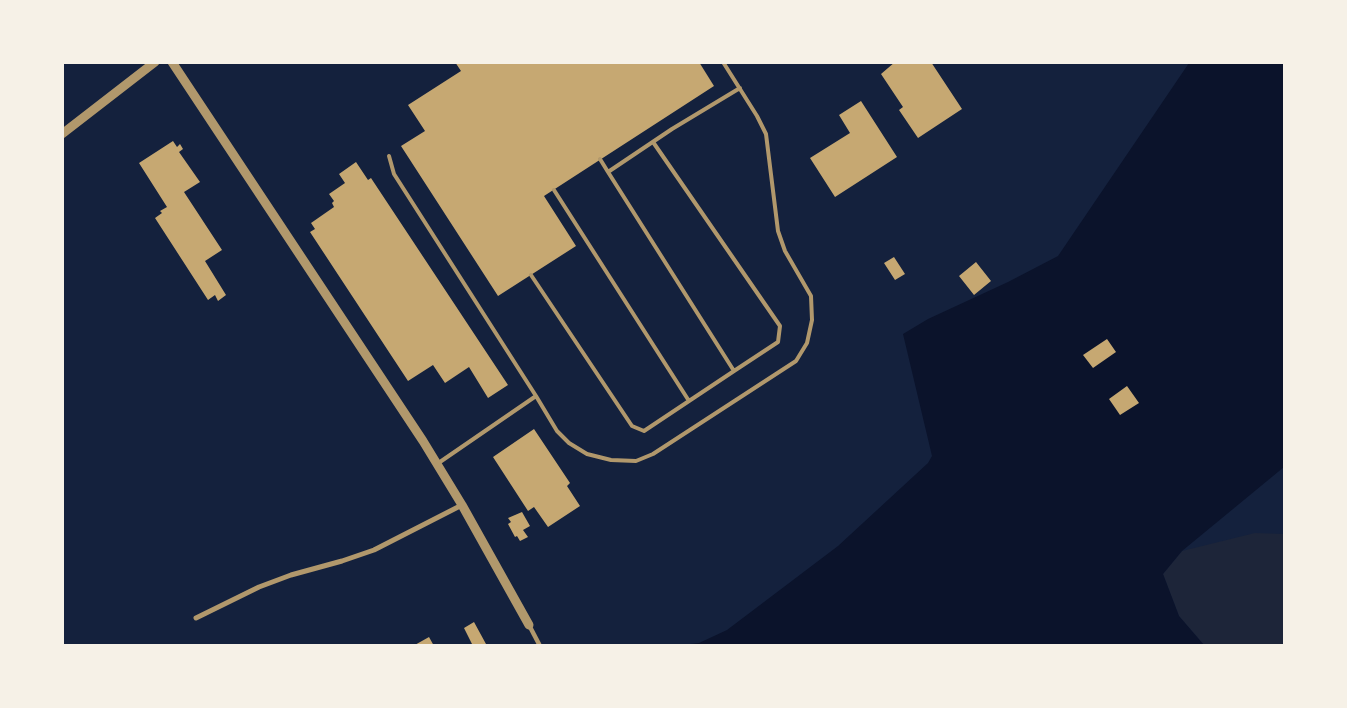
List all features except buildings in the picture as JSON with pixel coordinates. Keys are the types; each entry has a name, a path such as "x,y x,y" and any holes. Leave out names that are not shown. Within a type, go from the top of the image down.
{"street":[{"path":"62,134 155,62"},
{"path":"172,62 437,464 462,505 540,646"},
{"path":"196,618 259,587 291,575 374,550 462,505"}],"lane":[{"path":"388,156 394,174 557,431 569,443 587,454 611,460 636,461 653,454 796,361 807,343 812,320 811,296 785,251 778,231 766,134 757,116 723,62"},
{"path":"608,172 672,128 740,88"},
{"path":"531,275 632,426 644,431 778,342 780,326 653,142"},
{"path":"600,160 734,371"},
{"path":"554,190 689,401"},
{"path":"437,464 536,396"}],"shaded area":[{"path":"1189,63 1284,63 1284,467 1182,551 1163,574 1179,616 1204,645 672,646 699,643 727,630 838,546 928,463 932,456 903,334 928,319 1008,282 1058,256"},
{"path":"1255,533 1284,534 1284,645 1204,645 1179,616 1163,574 1182,551"}]}
